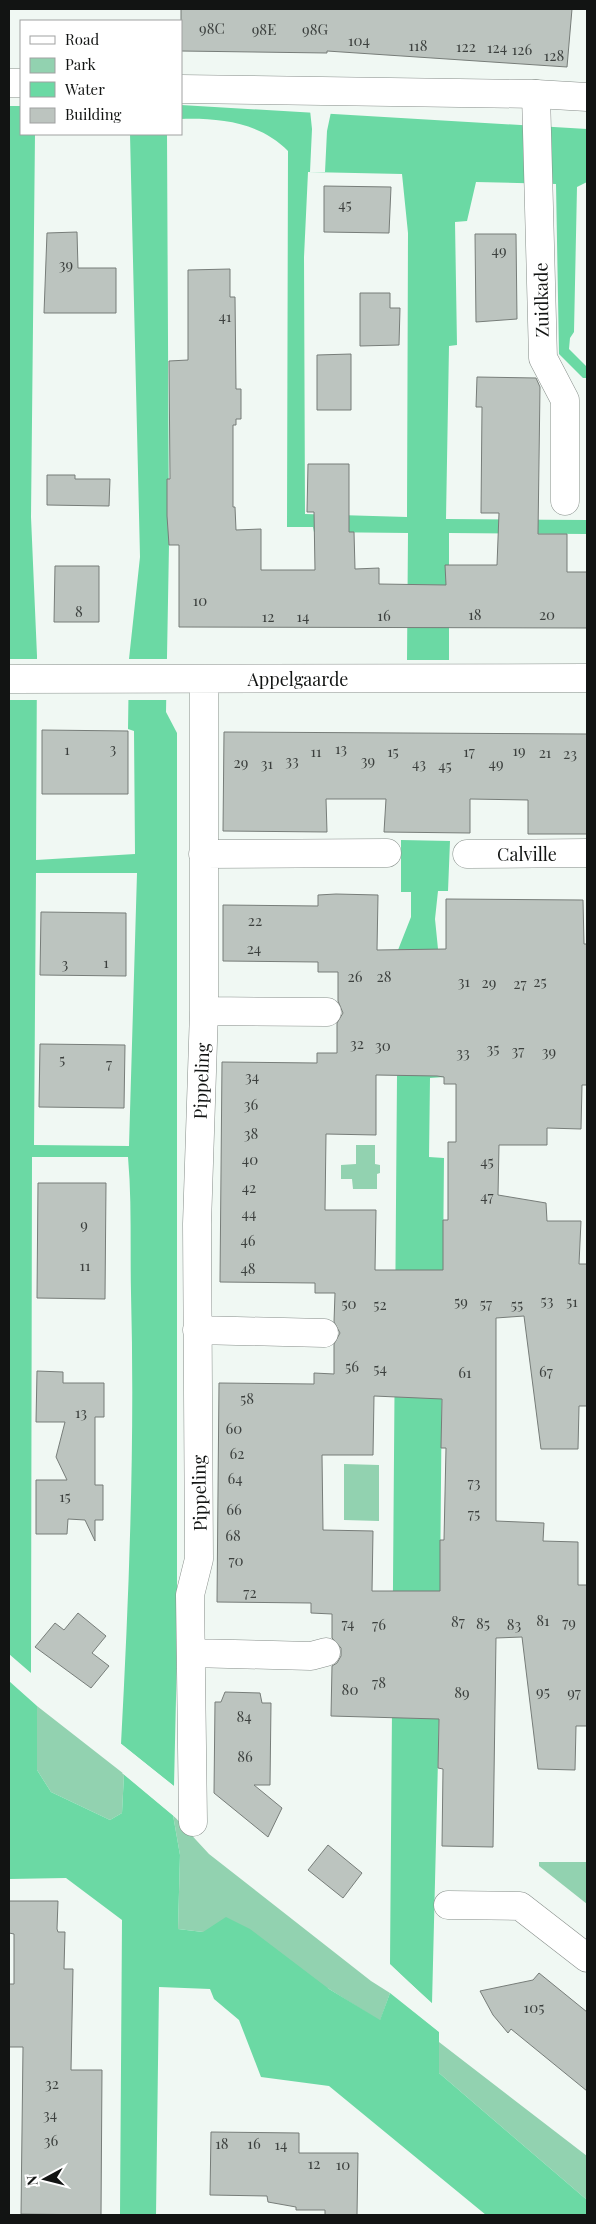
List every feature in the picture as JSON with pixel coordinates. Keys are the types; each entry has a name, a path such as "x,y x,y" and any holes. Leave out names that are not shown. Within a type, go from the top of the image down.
{"street":[{"path":"182,89 536,94 587,97"},
{"name":"Zuidkade","path":"536,94 543,358 565,400 565,501"},
{"name":"Appelgaarde","path":"9,679 587,678"},
{"name":"Pippeling","path":"192,679 203,854 204,1011 197,1224 199,1558 190,1594 193,1822"},
{"path":"203,854 388,853"},
{"name":"Calville","path":"467,854 587,853"},
{"path":"204,1011 327,1012"},
{"path":"197,1330 324,1332"},
{"path":"191,1654 311,1656 326,1652"},
{"path":"448,1904 520,1906 587,1958"}],"green space":[{"path":"356,1145 375,1145 375,1164 380,1165 380,1173 377,1174 377,1189 353,1189 352,1179 341,1179 341,1165 356,1164"},
{"path":"344,1464 379,1465 379,1521 344,1520"},
{"path":"37,1706 124,1774 122,1813 110,1820 51,1792 37,1770"},
{"path":"173,1815 209,1854 371,1981 390,1993 380,2021 329,1989 203,1932 178,1929 180,1855"},
{"path":"539,1862 587,1862 587,1904 539,1866"},
{"path":"439,2042 587,2156 587,2200 439,2073"}],"water":[{"path":"182,105 587,129 587,182 577,187 574,332 570,338 569,349 587,367 587,378 583,378 559,354 556,184 476,182 467,221 455,222 457,345 449,346 446,519 587,520 587,534 449,533 449,660 407,660 408,533 314,532 313,527 287,527 288,151 277,141 252,128 224,121 182,119","holes":["308,172 402,174 408,233 407,517 305,514 304,257"]},
{"path":"9,106 20,106 20,135 35,135 31,517 37,656 36,860 135,854 134,731 128,729 129,659 140,557 130,135 167,135 169,545 166,712 177,733 177,1655 174,1786 121,1744 132,1463 128,1157 32,1157 31,1673 9,1654","holes":["36,873 137,873 129,1146 34,1145"]},
{"path":"401,840 450,841 448,891 438,891 435,919 438,949 446,949 444,1077 430,1078 429,1157 444,1158 440,1591 433,1591 439,1719 432,2004 390,1964 398,950 411,917 411,892 401,892"},
{"path":"9,1681 37,1706 37,1770 51,1792 110,1820 122,1813 124,1774 173,1815 180,1855 178,1929 203,1932 226,1917 250,1929 329,1989 380,2020 390,1993 439,2032 439,2073 587,2200 587,2215 486,2215 329,2086 261,2077 239,2020 214,1999 210,1989 159,1987 156,2215 120,2215 122,1920 66,1878 9,1879"}],"pier":[{"path":"310,110 331,112 327,131 325,172 310,172 312,129"},
{"path":"9,659 39,659 39,700 9,700"},
{"path":"127,659 170,659 169,700 126,700"},
{"path":"405,660 451,660 449,663 407,662"},
{"path":"119,1742 176,1788 173,1788 120,1746"},
{"path":"125,1772 174,1813 176,1818 122,1773"},
{"path":"387,1962 434,2006 430,2006 388,1966"},
{"path":"389,1991 392,1991 441,2030 442,2034"}],"building":[{"path":"181,9 572,9 567,67 327,51 327,53 182,51"},
{"path":"324,186 391,187 389,233 324,232"},
{"path":"77,232 78,268 116,268 116,313 44,313 47,233"},
{"path":"475,234 516,234 517,319 476,322"},
{"path":"230,269 230,297 235,297 236,389 241,389 241,419 236,419 236,425 233,425 233,507 235,507 236,530 261,529 261,570 315,570 314,512 307,512 308,464 349,464 349,532 354,532 355,569 379,568 379,584 446,585 445,565 497,565 499,513 481,513 482,407 476,407 477,377 536,378 540,387 538,534 567,534 567,572 587,572 587,628 179,627 179,545 169,545 167,516 167,479 170,479 169,361 188,360 188,270"},
{"path":"360,293 390,293 390,308 400,308 399,345 360,346"},
{"path":"351,354 351,410 317,410 317,355"},
{"path":"47,475 75,475 75,479 110,479 109,506 47,505"},
{"path":"55,566 99,566 99,622 54,622"},
{"path":"42,730 128,731 128,794 42,794"},
{"path":"224,732 587,734 587,834 528,834 528,800 470,799 470,833 384,832 386,799 326,799 327,832 223,831"},
{"path":"318,895 378,895 377,950 446,949 446,899 583,900 584,944 587,944 587,1085 582,1085 581,1129 547,1128 547,1145 499,1145 498,1195 546,1203 547,1221 581,1221 579,1264 587,1264 587,1406 579,1406 578,1449 541,1449 524,1316 496,1318 496,1521 544,1523 543,1541 578,1542 578,1585 587,1585 587,1726 576,1726 575,1770 538,1769 522,1637 496,1638 493,1847 442,1846 443,1769 438,1768 439,1719 331,1716 332,1666 337,1663 341,1656 341,1648 332,1638 332,1614 311,1613 311,1603 217,1602 219,1383 314,1384 314,1373 334,1374 334,1344 340,1333 334,1322 335,1293 315,1293 315,1283 220,1282 222,1062 317,1063 317,1053 337,1053 337,1023 343,1013 338,1001 338,972 318,972 318,962 223,961 223,905 318,906","holes":["376,1075 437,1076 444,1077 444,1084 456,1084 456,1142 448,1142 448,1220 443,1220 443,1270 375,1270 376,1210 325,1210 326,1134 376,1135","374,1396 442,1399 441,1448 446,1448 444,1540 440,1540 440,1591 372,1591 373,1531 323,1530 322,1455 373,1455"]},
{"path":"41,912 126,913 126,976 40,975"},
{"path":"40,1044 125,1045 124,1108 39,1107"},
{"path":"38,1183 106,1183 105,1299 37,1298"},
{"path":"37,1371 63,1372 63,1383 104,1383 104,1417 95,1417 95,1485 103,1485 103,1520 95,1520 95,1541 85,1520 68,1519 67,1534 36,1534 36,1480 67,1480 56,1457 65,1422 36,1422"},
{"path":"78,1613 106,1636 92,1653 109,1666 91,1688 35,1647 55,1623 64,1630"},
{"path":"225,1692 260,1693 262,1703 271,1703 270,1785 254,1785 282,1808 268,1837 214,1793 215,1702 221,1702"},
{"path":"328,1845 362,1873 343,1898 308,1870"},
{"path":"9,1901 58,1901 57,1929 58,1932 65,1932 64,1969 73,1969 71,2070 102,2070 101,2215 21,2214 23,2047 9,2047 9,1984 14,1984 14,1934 9,1933"},
{"path":"539,1973 587,2012 587,2091 511,2029 508,2033 493,2015 480,1991 533,1980"},
{"path":"211,2132 299,2133 299,2153 358,2153 357,2215 325,2215 325,2210 296,2210 296,2207 268,2202 267,2196 210,2195"}]}
